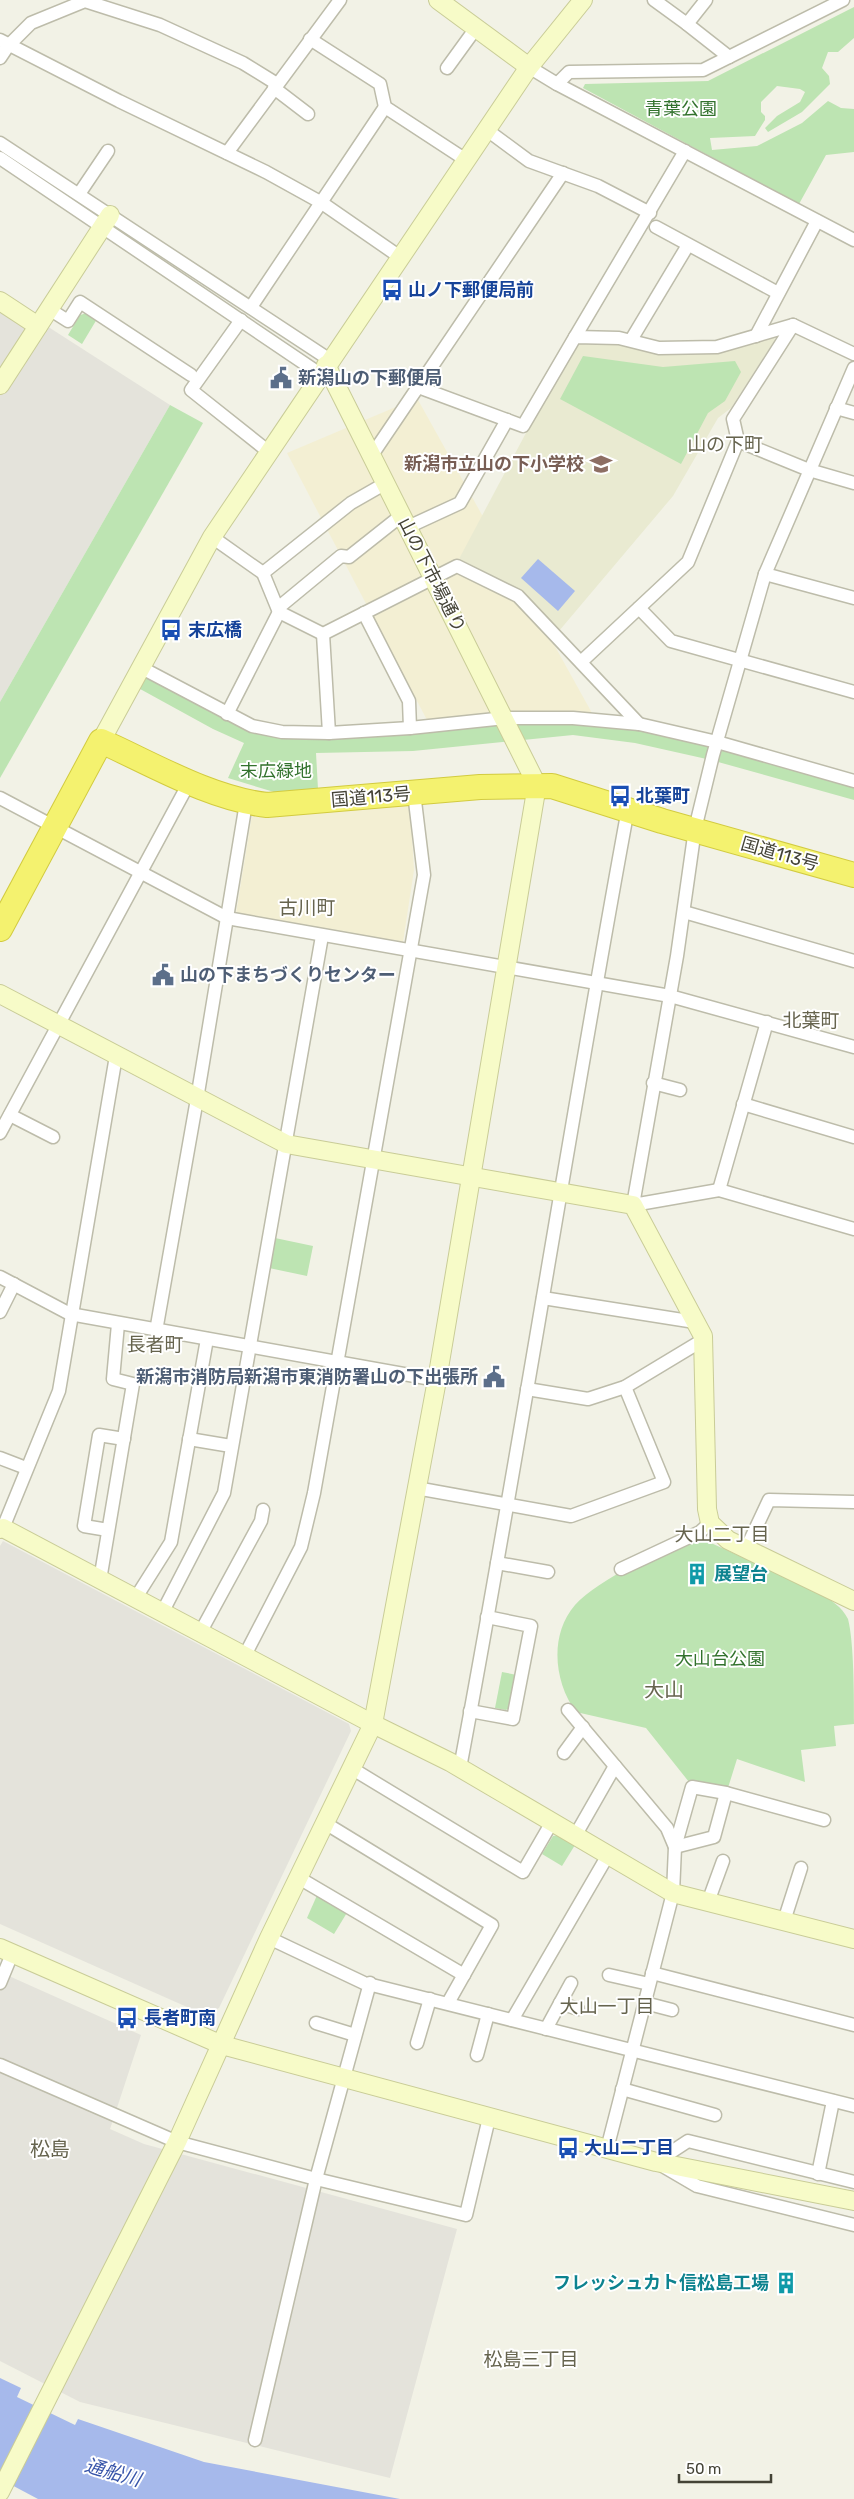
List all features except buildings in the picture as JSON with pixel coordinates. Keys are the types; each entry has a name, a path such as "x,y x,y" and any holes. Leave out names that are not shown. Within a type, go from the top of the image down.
{"highway":[{"name":"国道113号","path":"101,741 190,781 246,803 277,804 414,793 537,785 552,786 854,875"},
{"path":"0,929 101,741"}],"street":[{"path":"0,58 4,43 31,23 85,0 160,25 243,63 276,86 308,114"},
{"path":"101,741 212,537 529,66 583,0"},
{"path":"654,0 728,57"},
{"path":"687,24 706,0"},
{"path":"557,84 569,72 703,70 843,0"},
{"path":"227,153 338,1"},
{"path":"448,3 476,28 557,84 854,240"},
{"path":"447,68 476,28"},
{"path":"310,39 380,84 385,107 466,160"},
{"path":"4,43 227,153 322,203 400,258"},
{"path":"251,307 385,107"},
{"path":"486,130 529,161 598,186 650,213"},
{"path":"0,143 79,194 106,221 241,320 326,366"},
{"path":"79,194 108,151"},
{"path":"418,387 522,426 650,213 685,151"},
{"path":"0,158 251,307 326,366"},
{"path":"372,455 563,173"},
{"path":"0,386 106,221"},
{"path":"756,336 817,221"},
{"path":"656,227 778,293"},
{"path":"631,340 688,245"},
{"path":"0,301 38,326"},
{"path":"49,309 68,321 80,302 191,374"},
{"path":"241,320 192,390 269,452"},
{"path":"575,337 619,338 659,348 717,347 793,324 854,354"},
{"path":"581,662 688,562 738,441 733,419 793,324"},
{"name":"山の下市場通り","path":"326,366 505,718 537,785"},
{"path":"854,368 764,574 717,742 695,829 684,912 633,1205 703,1340 707,1509 710,1523 728,1540 854,1601"},
{"path":"836,408 854,413"},
{"path":"227,714 279,610 341,556 350,557 405,521 460,503 507,420"},
{"path":"738,441 809,470 854,483"},
{"path":"264,573 351,503 386,483"},
{"path":"212,537 264,573 279,610 323,634"},
{"path":"323,634 457,566 518,596 639,724"},
{"path":"764,574 854,598"},
{"path":"639,608 671,641 854,692"},
{"path":"364,613 409,701 410,728"},
{"path":"323,634 329,733"},
{"path":"140,667 252,726 282,732 329,733 410,728 505,718 573,718 639,724 717,742 854,781"},
{"path":"0,1133 190,781"},
{"path":"0,2492 177,2142 222,2046 269,1938 373,1724 437,1380 537,785"},
{"path":"244,1657 301,1547 314,1493 335,1362 424,875 414,793"},
{"path":"0,798 227,918 670,996 854,1047"},
{"path":"156,1331 198,1098 246,803"},
{"path":"460,1768 543,1298 596,982 628,809"},
{"path":"684,912 854,961"},
{"path":"162,1613 224,1493 322,936"},
{"path":"0,994 286,1144 372,1161 633,1205 719,1190 854,1228"},
{"path":"719,1190 767,1022"},
{"path":"116,1056 70,1314 67,1348 59,1391 2,1528 244,1657 460,1768 673,1893 854,1939"},
{"path":"653,1083 680,1090"},
{"path":"743,1104 854,1136"},
{"path":"10,1115 53,1137"},
{"path":"0,1277 70,1314 156,1331 437,1380"},
{"path":"0,1312 14,1284"},
{"path":"543,1298 695,1322"},
{"path":"100,1580 133,1384 112,1379 118,1324"},
{"path":"135,1599 172,1542 207,1339"},
{"path":"527,1389 588,1400 625,1387 703,1340"},
{"path":"416,1488 506,1506 571,1516 664,1482 625,1387"},
{"path":"108,1530 84,1526 99,1435 124,1439"},
{"path":"190,1439 231,1446"},
{"path":"0,1458 26,1468"},
{"path":"746,1549 769,1500 854,1502"},
{"path":"200,1633 261,1521 263,1510"},
{"path":"621,1569 700,1532 710,1523"},
{"path":"497,1563 548,1572"},
{"path":"470,1712 513,1719 531,1626 487,1617"},
{"path":"568,1710 667,1828 675,1848"},
{"path":"564,1753 583,1727"},
{"path":"576,1836 615,1766"},
{"path":"351,1768 523,1872 552,1822"},
{"path":"607,2149 673,1893 675,1848 692,1786 726,1793 824,1820"},
{"path":"675,1848 714,1836 726,1793"},
{"path":"325,1823 492,1925 448,2003"},
{"path":"512,2020 608,1855"},
{"path":"708,1902 723,1861"},
{"path":"784,1921 801,1868"},
{"path":"299,1878 464,1975"},
{"path":"269,1938 370,1983 854,2106"},
{"path":"0,1982 6,1951 222,2046 344,2077 656,2162 854,2201"},
{"path":"609,1975 651,1979 854,2025"},
{"path":"255,2440 316,2179 370,1983"},
{"path":"546,2028 571,1984"},
{"path":"417,2044 430,1999"},
{"path":"560,2003 578,2009"},
{"path":"645,2003 672,2010"},
{"path":"477,2055 488,2014"},
{"path":"316,2023 355,2035"},
{"path":"0,2065 177,2142 316,2179 466,2215 489,2118"},
{"path":"622,2089 715,2115"},
{"path":"818,2174 833,2101"},
{"path":"656,2162 688,2141 854,2182"},
{"path":"656,2162 697,2186 854,2225"}],"shaded area":[{"path":"0,296 170,405 0,702"},
{"name":"新潟市立山の下小学校","path":"774,336 775,340 731,408 718,418 673,496 559,631 523,592 459,559 527,431 579,344 622,345 660,352 720,353"},
{"path":"417,398 592,713 427,720 287,453"},
{"path":"410,803 414,870 403,942 236,913 252,815"},
{"path":"3,1541 349,1724 351,1731 219,2008 205,2015 0,1924 0,1546"},
{"path":"0,1972 141,2035 110,2129 144,2144 457,2229 390,2478 80,2402 0,2361"}],"green space":[{"name":"青葉公園","path":"854,7 854,38 838,52 828,52 822,68 829,76 830,84 802,112 768,132 765,128 777,116 800,102 805,92 800,89 777,86 761,102 761,112 765,116 765,120 755,136 710,138 712,150 757,146 802,123 828,101 841,108 854,109 854,152 826,155 799,204 583,88 585,84 708,81"},
{"path":"87,313 97,319 82,344 68,335 80,315"},
{"path":"583,356 663,367 735,361 741,372 725,401 708,413 681,464 560,399"},
{"path":"170,405 203,423 0,778 0,702"},
{"name":"末広緑地","path":"140,667 227,714 282,732 505,718 639,724 854,781 854,800 711,760 635,743 573,735 413,751 316,753 318,789 274,792 228,778 244,743 213,729 131,684"},
{"path":"275,1238 313,1246 307,1276 269,1268"},
{"name":"大山台公園","path":"698,1537 820,1593 839,1607 848,1619 853,1655 854,1724 834,1726 836,1746 801,1750 805,1782 737,1759 727,1791 689,1782 646,1728 576,1712 563,1687 559,1673 558,1644 561,1630 575,1605 600,1585 633,1565"},
{"path":"502,1672 517,1675 511,1707 506,1710 495,1708"},
{"path":"559,1835 575,1845 562,1866 542,1854 553,1836"},
{"path":"318,1893 348,1911 334,1934 307,1918"}],"water":[{"path":"538,559 575,591 558,611 521,578"},
{"name":"通船川","path":"0,2378 21,2388 17,2397 75,2425 78,2419 204,2462 400,2499 38,2499 6,2482 0,2493"}],"place":[{"name":"山ノ下郵便局前","path":"392,290"},
{"name":"新潟山の下郵便局","path":"281,378"},
{"name":"新潟市立山の下小学校","path":"601,464"},
{"name":"末広橋","path":"171,630"},
{"name":"北葉町","path":"620,796"},
{"name":"山の下まちづくりセンター","path":"163,975"},
{"name":"新潟市消防局新潟市東消防署山の下出張所","path":"494,1377"},
{"name":"展望台","path":"697,1574"},
{"name":"長者町南","path":"127,2018"},
{"name":"大山二丁目","path":"568,2148"},
{"name":"フレッシュカト信松島工場","path":"786,2283"}],"district":[{"name":"山の下町","path":"725,444"},
{"name":"古川町","path":"307,907"},
{"name":"北葉町","path":"811,1020"},
{"name":"長者町","path":"155,1344"},
{"name":"大山二丁目","path":"722,1534"},
{"name":"大山","path":"664,1690"},
{"name":"大山一丁目","path":"607,2006"},
{"name":"松島","path":"50,2149"},
{"name":"松島三丁目","path":"531,2359"}]}
